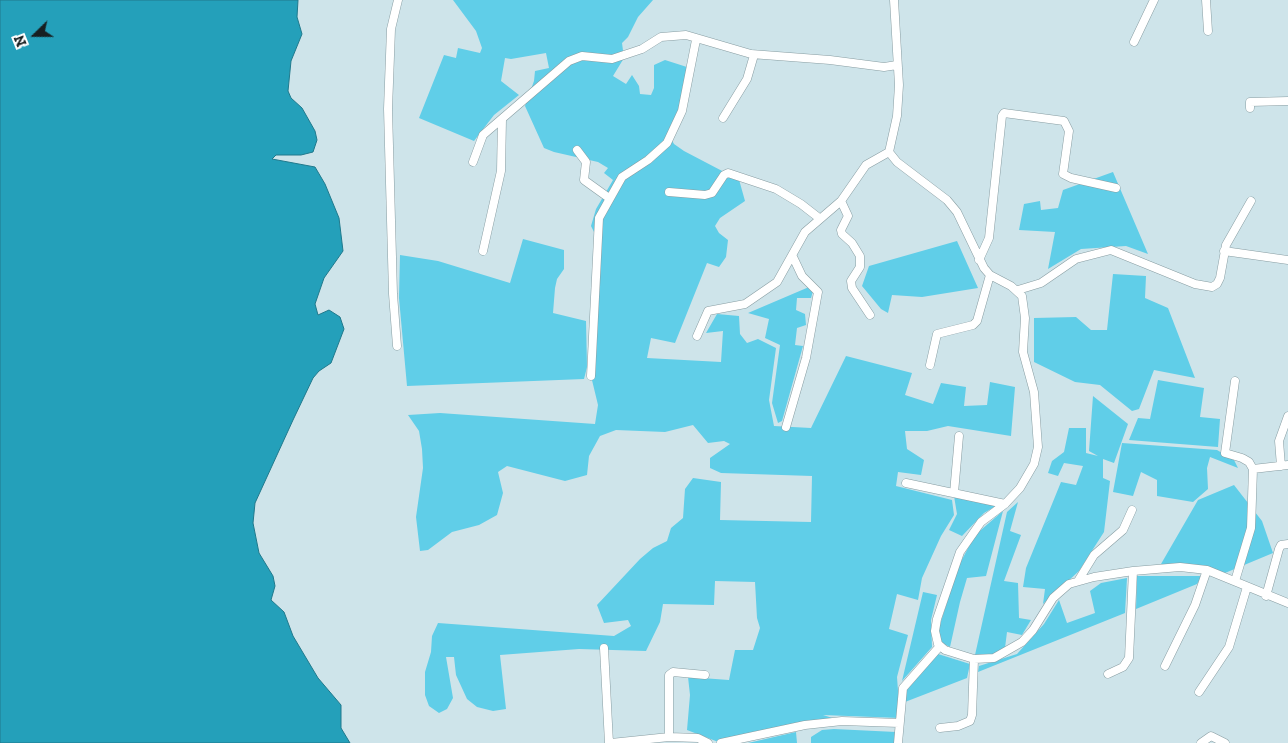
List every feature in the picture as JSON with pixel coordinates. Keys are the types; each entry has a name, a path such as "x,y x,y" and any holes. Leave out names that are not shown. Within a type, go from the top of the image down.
{"street":[{"path":"397,346 393,294 388,109 391,29 398,0"},
{"path":"697,336 708,311 745,304 771,288 793,257 805,232 819,218 841,202 866,165 889,152 897,116 894,0"},
{"path":"1134,42 1154,0"},
{"path":"1206,0 1208,31"},
{"path":"473,162 483,135 544,81 577,57 612,59 642,49 661,37 686,35 696,40 754,55 830,60 884,67 897,65"},
{"path":"591,376 599,218 622,177 652,157 667,143 682,111 696,40"},
{"path":"723,118 746,79 754,55"},
{"path":"1250,108 1250,102 1288,102"},
{"path":"979,260 989,238 1002,116 1004,113 1064,121 1069,131 1063,174 1071,178 1116,188"},
{"path":"483,251 501,171 502,119"},
{"path":"577,150 586,162 584,180 609,198"},
{"path":"889,152 897,162 940,195 957,212 979,260 990,276 1018,290 1024,304 1024,352 1034,392 1038,447 1029,474 1006,504 981,522 956,560 934,631 940,646 945,650 974,659 994,658 1014,648 1033,630 1061,590 1078,581 1133,572 1180,567 1207,570 1266,596 1288,603"},
{"path":"669,192 705,196 712,193 724,175 728,173 776,189 801,204 819,218"},
{"path":"1018,290 1041,283 1076,259 1111,250 1195,284 1212,287 1217,284 1220,278 1224,251 1251,201"},
{"path":"841,202 848,216 841,230 842,234 852,243 860,256 860,268 851,281 852,288 870,315"},
{"path":"1224,251 1288,260"},
{"path":"786,427 806,358 818,292 802,276 793,257"},
{"path":"930,365 937,334 973,325 977,320 990,276"},
{"path":"1235,381 1225,453 1242,458 1249,462 1253,469 1251,528 1235,582"},
{"path":"1253,469 1284,466 1279,440 1288,416"},
{"path":"954,493 959,436"},
{"path":"906,483 1006,504"},
{"path":"1078,581 1094,555 1124,530 1132,510"},
{"path":"1266,596 1279,549 1281,545 1288,544"},
{"path":"1165,666 1195,605 1207,570"},
{"path":"1108,674 1123,667 1129,658 1133,572"},
{"path":"1199,692 1229,647 1247,587"},
{"path":"898,743 903,688 940,646"},
{"path":"604,648 610,743 669,737 698,738 708,743"},
{"path":"940,728 958,726 970,721 974,659"},
{"path":"669,737 669,675 673,672 705,675"},
{"path":"721,743 805,725 842,721 899,723"},
{"path":"1201,743 1211,736 1225,743"}],"shaded area":[{"path":"0,0 298,0 297,17 302,34 291,61 288,91 291,98 302,108 315,131 317,140 313,152 301,155 276,155 272,159 315,167 325,184 339,218 343,251 324,278 315,304 318,315 329,310 340,317 344,329 331,363 319,371 313,378 293,420 255,503 253,523 259,553 273,576 275,586 271,600 284,612 293,636 318,678 341,705 341,728 350,743 0,743"},
{"path":"453,0 653,0 638,17 628,37 622,43 624,58 613,76 626,84 632,75 639,86 640,94 651,95 654,88 654,65 665,60 690,68 682,88 682,111 670,137 674,144 684,151 726,173 738,176 745,201 720,218 715,226 719,233 728,240 726,257 719,267 707,263 675,343 651,338 647,358 721,362 723,331 706,333 717,314 739,316 740,334 747,343 758,339 776,348 769,400 774,426 811,428 846,356 912,373 905,395 933,404 941,383 966,387 964,406 987,405 990,382 1015,387 1011,436 948,426 927,431 905,431 907,449 924,460 921,475 898,472 896,486 952,500 954,515 941,536 922,578 918,600 897,594 889,629 908,635 897,677 900,718 823,715 842,721 721,743 687,730 690,695 688,677 729,680 735,650 753,650 760,628 757,618 755,582 715,581 714,605 663,604 660,622 646,651 579,649 500,655 506,709 493,711 477,707 467,699 456,675 454,657 446,657 453,698 447,709 439,713 429,706 425,695 425,672 431,652 432,636 438,623 614,636 631,626 628,620 604,623 597,605 640,559 653,548 667,541 671,528 683,518 685,489 693,478 721,482 720,520 811,522 812,476 721,473 710,468 710,458 730,444 724,441 708,443 693,425 665,432 616,430 600,436 589,456 587,475 565,481 507,466 498,472 503,493 497,515 479,525 452,532 428,550 420,551 416,517 423,468 422,449 419,431 408,415 440,413 595,424 598,405 591,376 599,242 591,226 596,209 613,180 604,173 608,168 598,162 544,148 525,106 534,81 535,71 549,68 546,53 511,59 505,58 501,81 519,95 494,115 474,141 419,118 444,55 456,58 458,48 480,53 482,48 476,31"},
{"path":"1113,172 1148,254 1126,246 1081,249 1048,269 1055,232 1019,230 1024,204 1040,201 1041,210 1058,208 1063,190"},
{"path":"523,239 564,250 564,269 557,279 553,313 586,321 587,367 584,379 407,386 399,298 400,255 438,261 510,283"},
{"path":"957,241 978,288 922,297 892,295 888,313 881,309 862,286 869,266"},
{"path":"1113,274 1146,276 1145,298 1168,308 1195,378 1154,370 1139,409 1132,411 1100,385 1075,382 1034,362 1034,318 1076,317 1091,330 1107,330"},
{"path":"809,287 813,291 811,298 797,298 796,310 805,314 806,325 797,328 795,345 803,346 782,421 778,423 772,403 780,345 765,338 769,319 748,313"},
{"path":"1158,380 1204,388 1200,417 1220,419 1218,447 1129,440 1138,418 1150,419"},
{"path":"1093,396 1128,424 1114,463 1103,459 1103,478 1110,481 1104,532 1079,571 1043,604 1045,589 1023,587 1026,568 1061,482 1076,485 1083,466 1064,463 1058,476 1048,473 1052,461 1064,452 1069,428 1086,428 1086,453 1098,456 1089,451"},
{"path":"1122,443 1217,450 1234,460 1238,468 1210,457 1207,468 1208,489 1193,502 1157,496 1157,480 1141,472 1133,496 1113,492"},
{"path":"1234,485 1262,521 1273,553 1225,573 1161,564 1198,500"},
{"path":"954,496 996,506 984,513 962,536 949,530 957,514"},
{"path":"1018,502 1010,531 1021,535 1004,581 1018,583 1019,618 1031,620 1022,635 1007,632 1005,648 991,655 975,655 1007,512"},
{"path":"1003,511 986,576 967,578 950,647 940,642 938,631 958,567 975,535"},
{"path":"1137,576 1202,576 1197,584 1136,609"},
{"path":"1127,578 1125,613 978,672 979,666 1017,654 1044,624 1059,600 1067,623 1095,613 1090,591 1101,583"},
{"path":"923,592 937,595 931,620 932,647 902,681"},
{"path":"938,654 970,664 967,678 905,702 906,691"},
{"path":"822,730 896,732 895,743 811,743 811,737"},
{"path":"796,732 797,743 748,743"}]}
